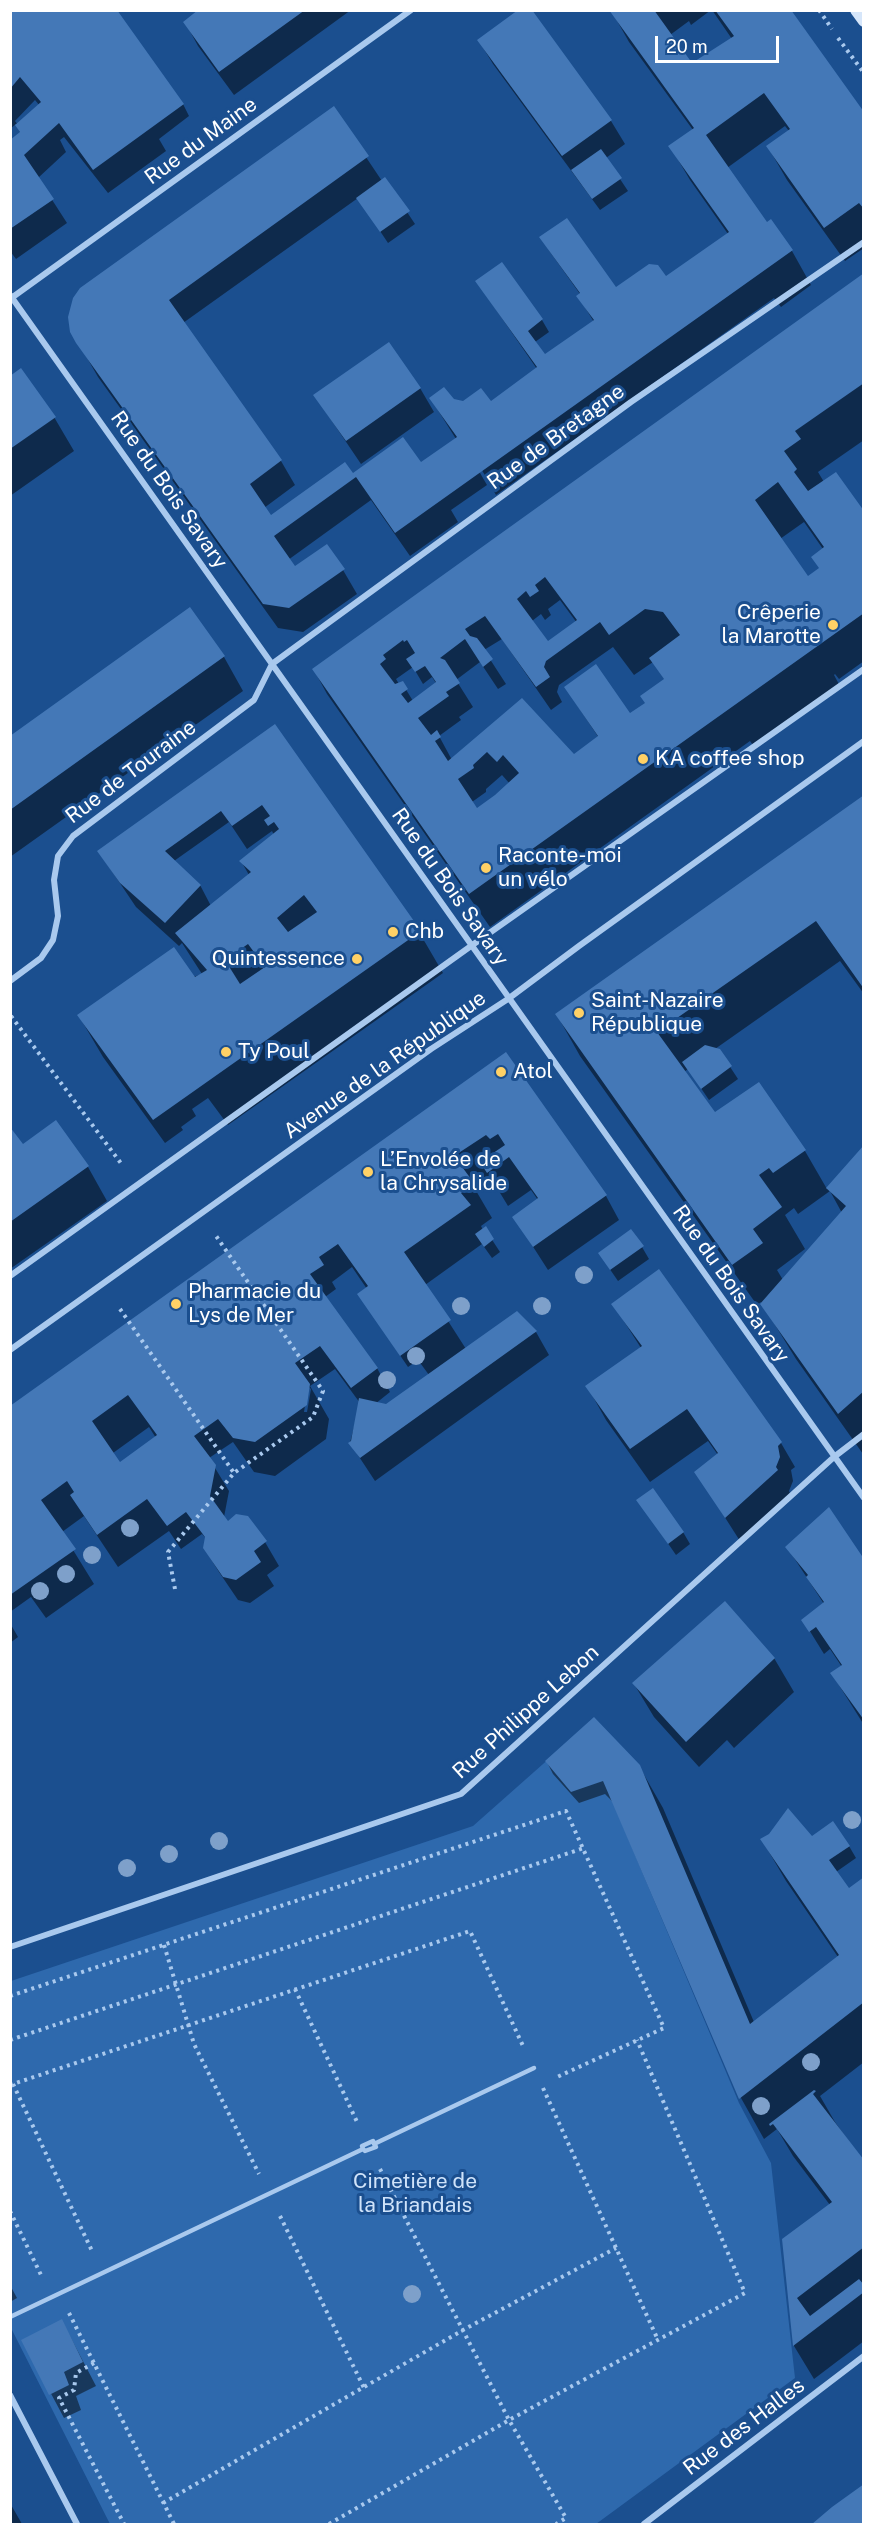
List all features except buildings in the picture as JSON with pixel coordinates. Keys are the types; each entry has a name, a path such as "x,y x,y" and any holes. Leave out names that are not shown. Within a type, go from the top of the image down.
{"main road":[{"path":"856,10 864,21"}],"street":[{"name":"Rue du Maine","path":"11,297 411,10"},
{"name":"Rue de Bretagne","path":"272,664 631,402 864,242"},
{"name":"Rue du Bois Savary","path":"11,297 864,1498"},
{"name":"Rue de Touraine","path":"10,981 41,958 53,940 58,916 54,879 58,856 73,836 254,700 272,664"},
{"path":"10,1276 136,1184 864,669"},
{"name":"Avenue de la République","path":"10,1350 431,1049 508,999 864,741"},
{"name":"Rue Philippe Lebon","path":"10,1947 461,1794 834,1457 864,1434"},
{"name":"Rue des Halles","path":"644,2524 864,2356"},
{"path":"10,2395 77,2524"}],"lane":[{"path":"363,2149 362,2146 534,2068"},
{"path":"10,2317 268,2193 363,2149 365,2151 376,2147 371,2143"}],"path":[{"path":"819,10 864,73"},
{"path":"11,1016 136,1184"},
{"path":"175,1589 168,1552 234,1473 313,1417 323,1390 227,1252"},
{"path":"120,1309 234,1473"},
{"path":"10,1996 566,1811 664,2028 541,2085"},
{"path":"10,2040 584,1848"},
{"path":"102,2273 12,2084 470,1931 657,2340"},
{"path":"164,1945 194,2044 364,2388"},
{"path":"295,1989 371,2143"},
{"path":"329,2524 509,2420 745,2293 637,2040"},
{"path":"370,2150 509,2420 566,2518 556,2524"},
{"path":"10,2211 51,2297"},
{"path":"163,2503 463,2330 616,2248"},
{"path":"59,2294 174,2524"},
{"path":"94,2363 76,2373 74,2390 59,2398 124,2524"}],"green space":[{"name":"Cimetière de la Briandais","path":"569,1741 604,1781 739,2103 771,2163 795,2378 596,2524 110,2524 11,2328 11,1981 473,1826"}],"place":[{"name":"Crêperie la Marotte","path":"833,625"},
{"name":"KA coffee shop","path":"643,759"},
{"name":"Raconte-moi un vélo","path":"486,868"},
{"name":"Chb","path":"393,932"},
{"name":"Quintessence","path":"357,959"},
{"name":"Saint-Nazaire République","path":"579,1013"},
{"name":"Ty Poul","path":"226,1052"},
{"name":"Atol","path":"501,1072"},
{"name":"L’Envolée de la Chrysalide","path":"368,1172"},
{"name":"Pharmacie du Lys de Mer","path":"176,1304"}]}
